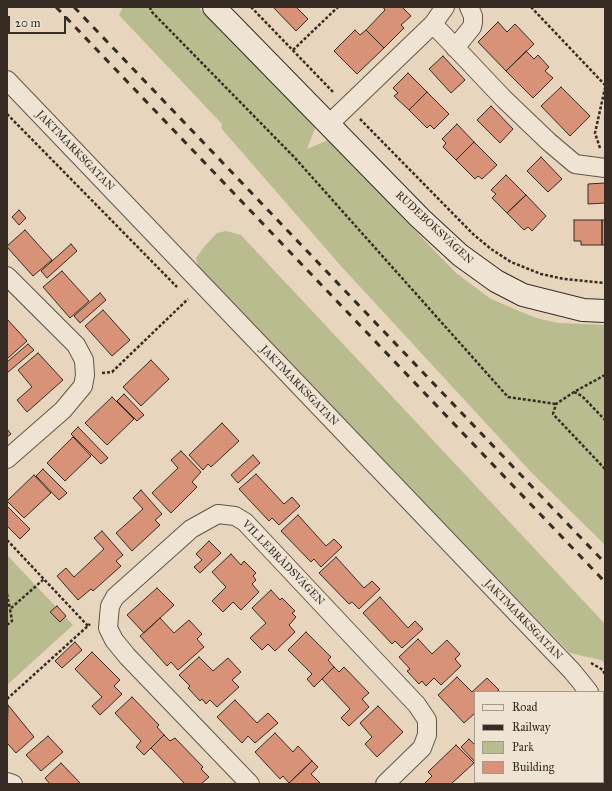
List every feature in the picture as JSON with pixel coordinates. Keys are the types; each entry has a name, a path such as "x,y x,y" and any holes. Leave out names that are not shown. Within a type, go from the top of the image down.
{"street":[{"name":"RUDEBOKSVÄGEN","path":"214,7 420,218 454,250 496,281 523,295 583,310 605,310"},
{"path":"329,124 433,24 446,7"},
{"path":"455,48 472,28 473,16 469,7"},
{"path":"433,24 510,104 549,142 575,164 603,160"},
{"name":"JAKTMARKSGATAN","path":"7,80 572,671 588,691"},
{"path":"7,276 76,345 84,360 85,375 83,386 63,410 7,459"},
{"name":"VILLEBRÅDSVÄGEN","path":"110,606 115,597 191,529 204,520 218,514 235,516 245,522 417,705 427,720 427,735 422,748 385,784"},
{"path":"110,606 108,628 114,640 250,784"},
{"path":"7,782 13,784"}],"path":[{"path":"150,7 151,11 294,158 508,397 556,404"},
{"path":"251,7 347,107 473,234 491,249 511,262 541,274 564,279 605,283"},
{"path":"293,50 338,7"},
{"path":"531,7 605,85"},
{"path":"603,160 595,132 605,88"},
{"path":"85,375 112,372 188,299"},
{"path":"605,375 556,404 553,414 605,469"},
{"path":"574,392 582,396 605,420"},
{"path":"7,540 88,626"},
{"path":"10,609 44,579"},
{"path":"7,594 12,621 7,625"},
{"path":"7,699 110,606"}],"green space":[{"path":"123,7 198,7 316,126 307,149 328,140 456,273 491,299 536,318 559,323 605,325 605,545 530,471 340,265 221,128 222,124 119,15"},
{"path":"226,231 241,235 605,624 605,663 601,660 570,653 200,272 196,258 217,233"},
{"path":"7,555 73,625 7,685"},
{"path":"605,732 605,784 580,784 604,783"}],"building":[{"path":"273,7 296,7 308,19 296,31"},
{"path":"383,7 402,7 411,16 401,25 404,28 384,48 366,30 385,10"},
{"path":"498,22 507,32 515,24 534,44 506,71 478,42"},
{"path":"355,30 360,35 366,30 384,48 357,74 334,51"},
{"path":"526,51 534,59 538,55 549,67 545,71 553,78 533,98 506,71"},
{"path":"443,56 465,80 451,93 429,69"},
{"path":"408,73 427,92 409,110 394,96 398,93 393,88"},
{"path":"561,87 590,116 570,136 541,106"},
{"path":"427,92 449,114 434,129 430,125 427,128 409,110"},
{"path":"491,106 513,129 500,143 477,120"},
{"path":"457,124 474,142 456,160 443,147 446,143 442,139"},
{"path":"474,142 497,165 482,179 478,176 475,179 456,160"},
{"path":"541,157 562,179 548,192 527,171"},
{"path":"506,175 526,195 507,213 492,198 496,194 491,190"},
{"path":"605,183 605,203 588,204 588,184"},
{"path":"526,195 546,216 532,231 528,227 524,230 507,213"},
{"path":"19,210 26,218 19,225 12,217"},
{"path":"574,220 602,220 602,245 581,245 581,241 574,241"},
{"path":"602,220 605,220 605,245 602,245"},
{"path":"25,230 52,260 33,276 7,247"},
{"path":"71,244 77,251 47,278 41,271"},
{"path":"62,271 89,301 70,318 43,287"},
{"path":"100,293 106,300 80,323 74,316"},
{"path":"103,310 130,340 112,356 85,326"},
{"path":"7,319 27,341 7,359"},
{"path":"28,344 34,350 7,373 7,362"},
{"path":"38,353 63,380 27,412 17,400 32,387 18,370"},
{"path":"151,360 169,379 141,406 123,387"},
{"path":"124,394 144,415 137,421 117,401"},
{"path":"112,397 134,419 107,445 85,423"},
{"path":"222,423 239,441 211,467 208,464 203,470 189,455"},
{"path":"78,427 108,458 101,464 71,434"},
{"path":"7,429 11,434 7,437"},
{"path":"73,437 91,456 65,481 47,463"},
{"path":"181,451 201,472 192,482 197,487 171,513 152,493 178,468 171,460"},
{"path":"253,455 260,463 238,483 231,475"},
{"path":"43,469 67,493 59,500 36,476"},
{"path":"256,474 284,504 292,497 300,506 279,525 272,518 269,521 239,489"},
{"path":"34,475 51,493 24,518 7,501"},
{"path":"141,490 162,514 155,520 160,525 132,551 116,533 143,509 133,498"},
{"path":"7,506 30,529 20,539 7,526"},
{"path":"298,515 326,546 334,539 342,547 321,567 314,559 311,562 281,531"},
{"path":"102,531 123,555 116,561 121,566 93,591 91,589 78,600 57,576 66,568 74,577 104,549 94,538"},
{"path":"209,541 221,553 200,573 194,567 202,560 196,554"},
{"path":"231,554 241,565 244,561 256,573 253,576 256,580 252,584 259,592 241,610 233,602 223,612 212,601 226,587 212,572"},
{"path":"336,557 364,588 372,581 380,589 359,609 352,602 349,604 319,573"},
{"path":"157,588 174,605 144,633 127,615"},
{"path":"271,590 280,600 282,598 295,611 292,613 296,617 289,625 295,632 275,651 268,644 262,650 250,638 266,623 252,608"},
{"path":"380,597 408,628 415,621 423,629 402,648 395,641 392,644 363,613"},
{"path":"57,606 66,616 60,622 50,612"},
{"path":"160,618 174,633 189,620 202,634 197,639 204,647 178,670 171,662 167,666 140,636"},
{"path":"306,632 331,657 328,660 334,667 314,687 307,679 312,674 288,650"},
{"path":"418,639 432,654 447,640 460,654 455,659 461,666 441,685 434,678 426,686 422,681 419,684 407,671 410,669 399,657"},
{"path":"75,642 82,650 62,668 55,661"},
{"path":"92,652 120,680 114,686 122,694 100,715 92,706 102,697 75,669"},
{"path":"199,657 213,671 228,658 241,672 232,680 239,687 217,707 210,700 206,704 202,699 200,701 188,688 190,686 179,675"},
{"path":"334,667 339,672 344,667 369,693 362,699 369,707 349,726 341,718 350,709 322,679"},
{"path":"457,677 472,692 487,678 499,690 474,691 474,714 464,723 438,695"},
{"path":"132,697 159,725 157,727 164,735 144,755 136,747 141,741 115,713"},
{"path":"235,700 257,723 268,713 278,723 255,743 248,736 242,743 217,717"},
{"path":"8,705 34,737 16,753 7,743"},
{"path":"378,706 403,732 377,757 365,744 372,737 360,723"},
{"path":"275,733 293,752 298,746 312,761 289,783 283,776 280,779 255,752"},
{"path":"164,735 170,741 175,738 203,767 201,769 209,777 201,784 185,784 151,748"},
{"path":"48,736 63,752 41,771 26,755"},
{"path":"469,739 474,744 474,761 461,747"},
{"path":"456,745 474,763 451,784 424,784 432,776 428,772"},
{"path":"312,761 318,767 311,774 321,784 289,783"},
{"path":"61,763 81,784 50,784 45,778"}],"railway":[{"path":"56,7 605,582"},
{"path":"74,7 605,563"}]}
